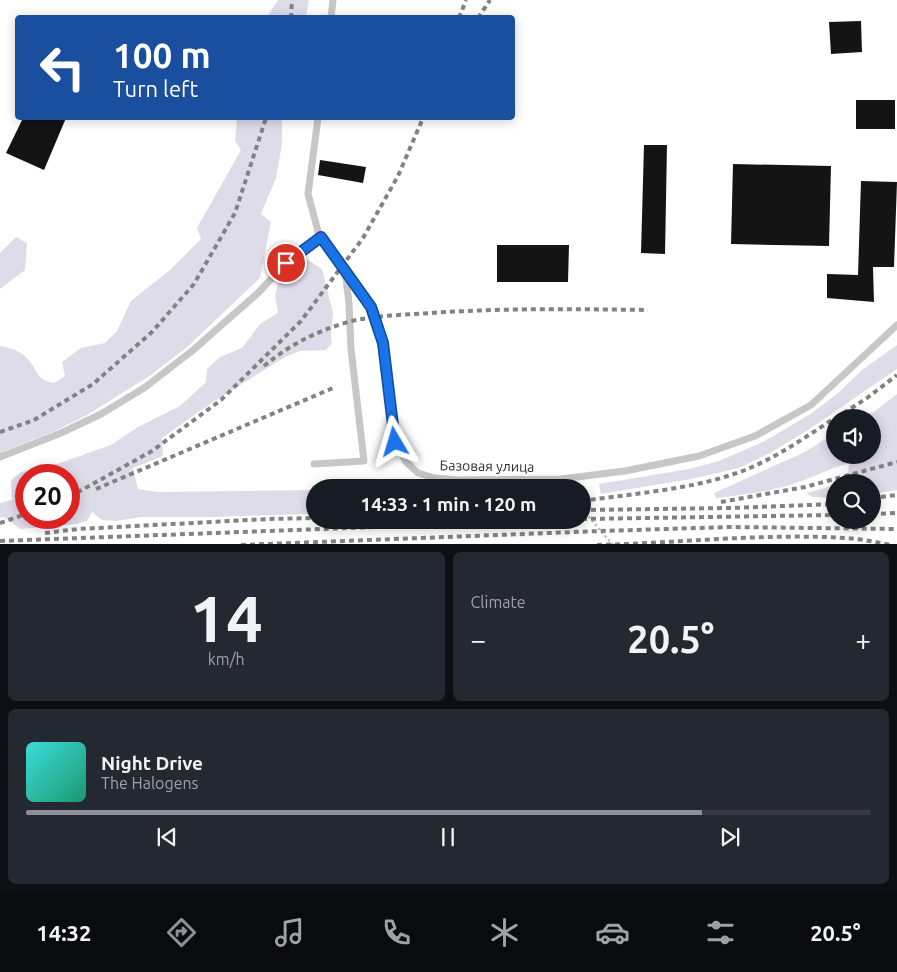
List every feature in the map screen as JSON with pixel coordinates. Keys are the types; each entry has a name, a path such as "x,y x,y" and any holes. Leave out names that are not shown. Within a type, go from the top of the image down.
{"lane":[{"path":"331,15 333,0"},
{"name":"Базовая улица","path":"318,120 308,194 321,237 371,307 383,343 395,442 406,462 418,473 436,478 457,480 561,479 625,471 699,456 755,436 811,405 897,325"},
{"path":"0,457 61,434 101,414 144,388 192,351 258,293 286,263 321,237"},
{"path":"314,464 364,462 350,349 349,303 345,271"}],"path":[{"path":"591,519 613,544"}],"shaded area":[{"path":"278,0 309,0 306,15 268,15"},
{"path":"237,120 282,120 282,144 276,178 261,214 271,222 260,278 186,348 151,375 87,415 55,431 0,453 0,346 21,353 28,359 42,378 54,383 65,376 62,362 81,348 105,343 117,331 131,301 170,270 201,239 197,228 241,150 235,141"},
{"path":"16,237 27,243 25,270 0,289 0,253"},
{"path":"302,256 322,269 333,313 332,343 326,350 300,351 285,357 210,404 162,438 163,456 133,468 138,489 158,492 306,490 306,514 141,517 116,521 102,520 92,512 87,521 80,523 80,464 57,464 111,445 138,427 180,406 206,382 207,369 220,357 242,348 260,324 278,313 275,296 279,280"},
{"path":"897,345 897,369 839,409 826,409 826,418 770,453 739,468 691,479 601,494 599,484 689,469 719,461 763,442 812,413 838,393 862,370"},
{"path":"897,394 897,490 881,493 881,474 848,474 849,464 881,464 881,409 878,409"},
{"path":"826,439 826,464 846,464 797,483 753,493 716,498 714,493 805,452"},
{"path":"15,477 15,525 4,517 0,518 0,503 12,500 11,480"},
{"path":"826,488 826,498 812,497 807,493"}],"building":[{"path":"861,21 862,52 831,54 829,22"},
{"path":"856,100 895,100 895,129 856,129"},
{"path":"22,120 65,120 44,170 6,153"},
{"path":"644,145 667,145 665,254 641,253"},
{"path":"320,160 366,167 363,183 318,175"},
{"path":"733,164 831,166 829,246 731,244"},
{"path":"861,181 897,182 894,267 873,267 874,302 827,298 827,274 858,275"},
{"path":"497,245 569,245 568,282 497,282"}],"railway":[{"path":"291,15 292,0"},
{"path":"460,15 466,0"},
{"path":"480,15 490,0"},
{"path":"0,432 34,420 93,384 152,332 194,284 235,213 265,120"},
{"path":"80,491 152,451 221,400 301,321 363,238 398,176 422,120"},
{"path":"264,366 284,351 314,335 348,322 369,318 486,310 648,310"},
{"path":"850,409 897,375"},
{"path":"96,489 333,388"},
{"path":"591,500 676,488 731,475 772,457 826,424"},
{"path":"721,502 805,487 897,462"},
{"path":"881,497 897,495"},
{"path":"591,510 826,504"},
{"path":"881,514 897,513"},
{"path":"591,519 826,515"},
{"path":"0,523 15,518"},
{"path":"45,533 78,529 306,518"},
{"path":"267,544 730,527 897,529"},
{"path":"0,541 322,529"},
{"path":"628,544 753,537 846,538 885,544"}],"route":[{"path":"286,263 321,237 371,307 383,343 395,442"}]}
